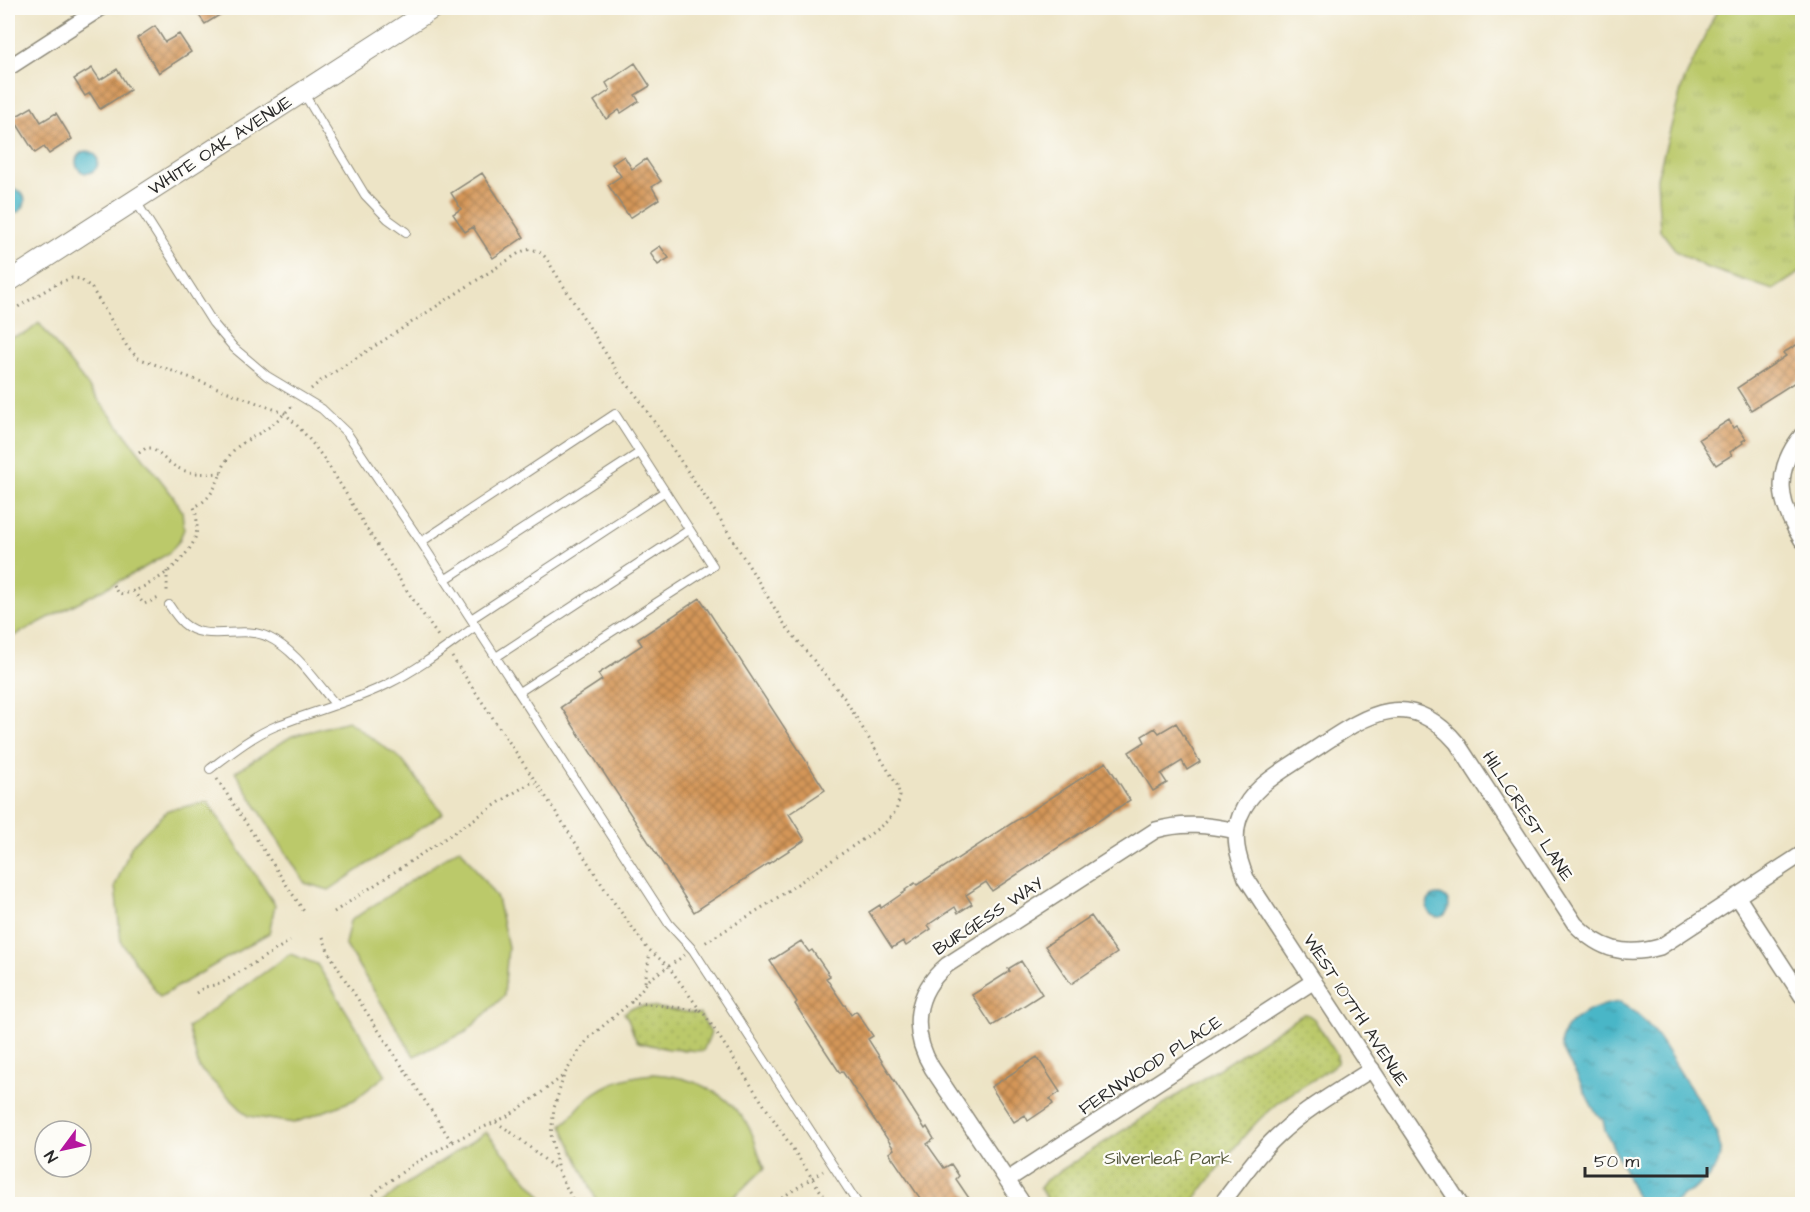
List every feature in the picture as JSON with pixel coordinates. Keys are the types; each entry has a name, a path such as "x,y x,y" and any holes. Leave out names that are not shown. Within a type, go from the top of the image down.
{"street":[{"path":"8,68 101,8"},
{"name":"WHITE OAK AVENUE","path":"8,282 433,8"},
{"path":"1803,435 1785,464 1782,489 1787,514 1803,540"},
{"name":"HILLCREST LANE","path":"1236,831 1245,805 1252,795 1275,776 1366,717 1392,711 1407,711 1422,715 1447,731 1575,924 1594,941 1606,947 1620,951 1648,951 1660,947 1803,854"},
{"name":"BURGESS WAY","path":"1023,1204 932,1068 922,1049 917,1020 920,1006 930,983 947,965 1156,830 1185,824 1214,826 1236,831"},
{"name":"WEST 107TH AVENUE","path":"1236,831 1236,848 1246,878 1460,1204"},
{"path":"1737,896 1803,996"},
{"name":"FERNWOOD PLACE","path":"1007,1180 1314,981"},
{"path":"1221,1204 1259,1155 1285,1129 1372,1069"}],"lane":[{"path":"302,91 365,195 388,219 406,232"},
{"path":"135,200 213,323 224,336 255,367 312,402 347,433 446,579 669,924 693,950 858,1204"},
{"path":"421,542 615,414 713,566 519,692"},
{"path":"446,579 639,453"},
{"path":"471,619 664,492"},
{"path":"496,657 689,530"},
{"path":"169,605 183,623 196,631 253,632 270,637 291,653 336,705"},
{"path":"210,769 275,726 389,684 476,626"}],"path":[{"path":"8,313 58,283 72,278 80,279 91,287 128,348 138,358 284,413 298,426 317,450 390,567 513,747 602,885 650,952 668,966 705,1015 829,1204"},
{"path":"113,585 119,594 126,594 151,584 190,549 198,524 194,507 208,497 236,448 268,428 284,413"},
{"path":"139,453 151,447 171,464 184,471 223,473"},
{"path":"133,591 144,604 167,594 167,571"},
{"path":"210,769 305,913"},
{"path":"334,912 534,781"},
{"path":"323,937 328,951 344,978 452,1142"},
{"path":"196,993 205,987 220,984 290,941"},
{"path":"645,983 650,952"},
{"path":"575,1204 558,1171 551,1134 554,1108 564,1075 590,1038 631,1002 645,983 668,966"},
{"path":"631,1002 700,1010"},
{"path":"340,1203 366,1204 380,1188 401,1173 452,1142 515,1111 564,1075"},
{"path":"496,1121 558,1171"},
{"path":"772,1204 832,1165"}],"green space":[{"path":"1718,8 1802,8 1802,271 1773,290 1705,267 1677,252 1660,230 1657,178 1683,83"},
{"path":"39,323 173,496 182,511 184,529 179,541 169,553 8,639 8,338 27,333"},
{"path":"348,721 401,759 443,813 329,890 305,883 235,772 292,736"},
{"path":"208,802 275,905 269,933 160,997 121,942 115,886 132,845 168,810"},
{"path":"460,848 497,898 508,947 504,996 466,1032 414,1056 345,944 350,921"},
{"path":"290,954 317,964 386,1075 354,1100 294,1123 248,1116 199,1068 188,1027"},
{"path":"643,1006 700,1014 711,1033 703,1051 668,1049 638,1042 624,1013 631,1008"},
{"name":"Silverleaf Park","path":"1303,1014 1314,1019 1337,1055 1337,1063 1275,1105 1263,1116 1230,1153 1191,1204 1050,1204 1040,1188 1046,1180"},
{"path":"653,1074 682,1078 709,1089 732,1106 750,1129 765,1168 726,1204 598,1204 562,1125 596,1092 623,1079"},
{"path":"486,1132 548,1204 380,1204 403,1186"}],"water":[{"path":"87,151 95,154 98,162 95,170 87,173 79,170 76,162 79,154"},
{"path":"8,189 21,192 24,197 24,206 15,213 8,213"},
{"path":"1438,895 1446,898 1449,906 1446,914 1438,917 1430,914 1427,906 1430,898"},
{"path":"1620,1002 1640,1016 1656,1034 1705,1110 1718,1139 1720,1156 1714,1171 1696,1188 1668,1205 1640,1204 1605,1130 1603,1120 1592,1107 1562,1046 1562,1037 1566,1028 1573,1021 1591,1010"}],"building":[{"path":"194,8 231,8 205,24"},
{"path":"155,26 165,42 179,34 191,52 159,73 137,38"},
{"path":"635,63 650,86 635,95 639,101 621,113 619,110 606,119 594,101 610,90 606,83"},
{"path":"92,68 100,80 117,69 130,90 100,109 90,93 85,96 74,79"},
{"path":"32,107 41,122 56,113 72,139 49,154 44,147 35,153 13,118"},
{"path":"624,156 632,169 646,159 661,181 652,187 659,199 630,218 608,185 621,176 612,164"},
{"path":"482,173 524,237 493,258 473,227 465,232 453,214 461,209 451,193"},
{"path":"660,246 669,258 658,265 650,253"},
{"path":"1803,341 1803,377 1751,410 1737,388 1786,356 1783,353"},
{"path":"1729,420 1733,428 1737,426 1746,439 1730,452 1732,455 1716,465 1699,439"},
{"path":"700,598 825,790 789,814 805,840 694,912 561,707 602,680 598,674 642,645 638,639"},
{"path":"1176,723 1200,762 1187,770 1182,761 1161,774 1167,783 1153,791 1129,752 1145,742 1142,736 1155,728 1159,733"},
{"path":"1106,762 1130,800 992,891 986,882 966,895 972,904 958,913 955,907 928,925 931,929 906,946 903,941 892,948 869,912 880,905 881,908 915,883 917,885"},
{"path":"1091,916 1117,953 1071,984 1045,946"},
{"path":"801,941 809,952 812,950 830,976 826,978 851,1015 856,1011 873,1036 868,1039 925,1129 927,1127 934,1139 927,1144 944,1168 951,1164 959,1176 956,1179 973,1204 924,1204 889,1153 894,1149 842,1071 840,1073 770,961"},
{"path":"1021,961 1042,994 992,1026 972,995 1010,971 1008,969"},
{"path":"1037,1057 1060,1092 1050,1099 1053,1104 1028,1121 1025,1115 1014,1122 991,1087"}]}
